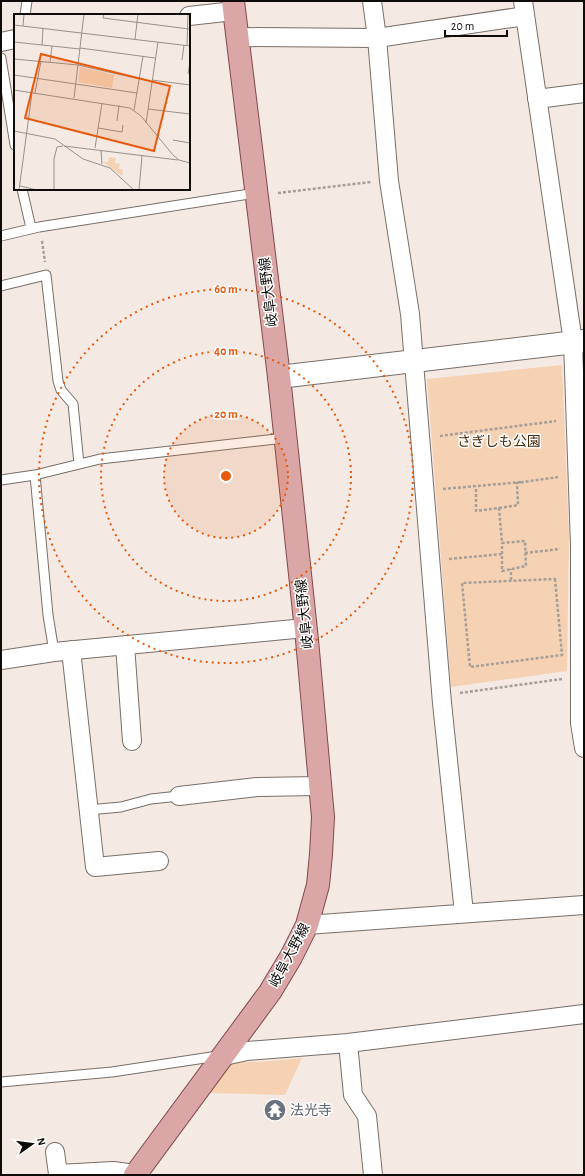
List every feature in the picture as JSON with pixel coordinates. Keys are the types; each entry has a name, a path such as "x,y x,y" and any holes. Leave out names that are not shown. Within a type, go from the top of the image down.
{"main road":[{"name":"岐阜大野線","path":"135,1175 270,992 307,925 318,885 322,854 323,817 305,628 285,438 234,6"}],"street":[{"path":"372,1 377,38 389,181 410,314 441,695 464,913"},
{"path":"190,16 234,6"},
{"path":"237,37 377,38 524,9 537,99 578,341 580,546 579,677 580,723 584,748"},
{"path":"1,42 14,39"},
{"path":"537,99 584,93"},
{"path":"278,377 414,362 578,341"},
{"path":"1,660 63,651 305,628"},
{"path":"125,645 132,741"},
{"path":"63,651 88,810 94,867 159,861"},
{"path":"179,796 257,787 320,786"},
{"path":"307,925 584,905"},
{"path":"224,1056 247,1051 348,1043 584,1014"},
{"path":"348,1043 353,1095 367,1116 373,1175"},
{"path":"55,1152 58,1174 113,1171 135,1175"}],"lane":[{"path":"25,14 27,1"},
{"path":"1,58 14,139"},
{"path":"22,190 35,227"},
{"path":"1,236 35,227 256,194"},
{"path":"1,286 46,275 58,381 61,390 73,404 79,464"},
{"path":"1,480 36,475 100,458 285,438"},
{"path":"36,475 48,615 63,651"},
{"path":"88,810 121,807 151,799 179,796"},
{"path":"1,1082 112,1072 224,1056"}],"path":[{"path":"256,194 354,183 389,181"},
{"path":"35,227 46,275"},
{"path":"434,436 560,421"},
{"path":"438,490 522,482 562,476"},
{"path":"476,490 476,511 518,506 517,483 522,482"},
{"path":"499,508 502,543 502,571 526,566 525,541 502,543"},
{"path":"525,553 580,546"},
{"path":"430,561 502,554"},
{"path":"511,569 511,581"},
{"path":"555,579 562,655 470,667 462,583 511,581 555,579"},
{"path":"441,695 579,677"}],"green space":[{"name":"さぎしも公園","path":"562,365 569,536 567,671 451,687 427,379"},
{"path":"302,1058 285,1095 210,1093 232,1061 257,1062"}],"place":[{"name":"法光寺","path":"275,1110"}]}
